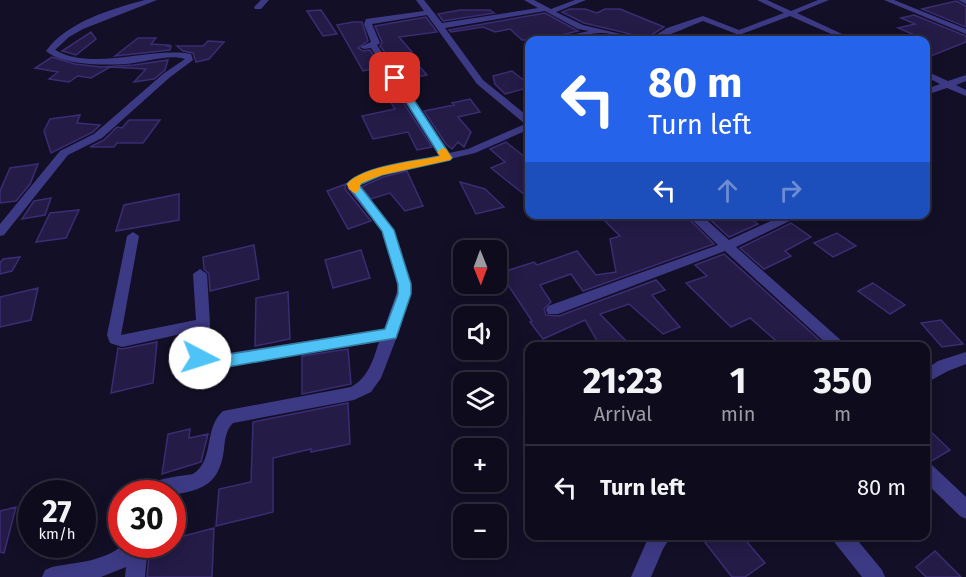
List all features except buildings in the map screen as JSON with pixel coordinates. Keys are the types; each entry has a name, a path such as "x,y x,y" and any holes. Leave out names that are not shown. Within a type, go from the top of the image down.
{"street":[{"path":"0,232 64,153 98,136 166,76 188,61 189,57 179,55 114,61 73,58 52,54 50,51 54,43 75,29 153,0"},
{"path":"258,7 265,0"},
{"path":"420,0 480,82 525,120"},
{"path":"528,0 595,32 617,36"},
{"path":"440,26 549,10 582,0"},
{"path":"761,0 842,36"},
{"path":"659,36 703,18 739,33 825,0"},
{"path":"888,0 966,32"},
{"path":"430,12 369,21 368,24 376,42 368,46 447,158"},
{"path":"578,36 595,32"},
{"path":"930,76 966,93"},
{"path":"930,90 966,78"},
{"path":"186,483 206,475 213,464 221,426 230,416 354,393 364,387 376,374 404,294 405,284 388,230 353,184 357,180 379,172 471,151 525,126"},
{"path":"697,219 834,342"},
{"path":"553,310 727,246 787,219"},
{"path":"133,236 115,339 122,341 203,324"},
{"path":"200,274 203,324 200,358 210,363 391,334"},
{"path":"930,374 943,366 966,358"},
{"path":"930,475 966,510"},
{"path":"641,577 658,540"},
{"path":"845,540 875,577"},
{"path":"52,577 117,562 124,558"},
{"path":"135,577 137,558"}],"slow traffic":[{"path":"354,189 353,184 357,180 379,172 447,158 443,152"}],"route":[{"path":"200,358 210,363 391,334 405,284 388,230 372,207 353,188 353,184 357,180 379,172 447,158 395,78"}]}
